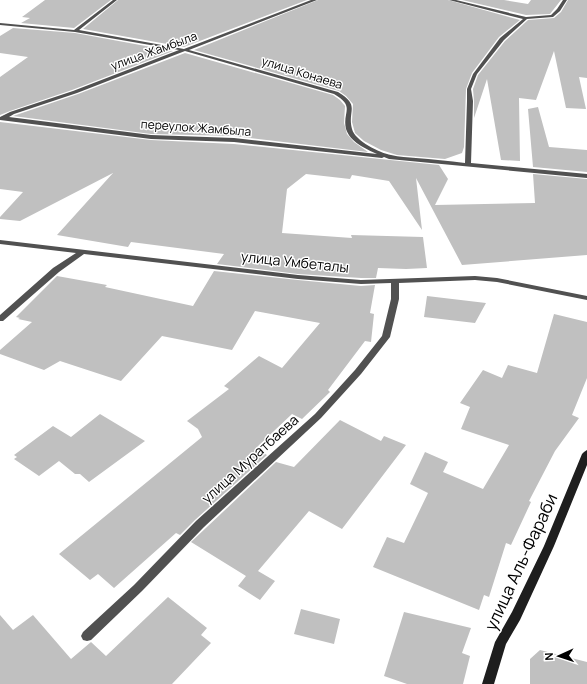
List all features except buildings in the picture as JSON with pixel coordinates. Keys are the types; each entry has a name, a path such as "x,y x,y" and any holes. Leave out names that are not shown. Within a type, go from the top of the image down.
{"street":[{"path":"75,31 115,0"},
{"name":"улица Жамбыла","path":"1,119 12,113 75,92 315,0"},
{"path":"451,0 526,18 552,16 559,10 565,0"},
{"path":"468,166 469,89 474,74 502,40 526,18"},
{"name":"улица Конаева","path":"0,24 75,31 185,50 336,93 344,97 349,104 350,133 360,142 389,157 468,166 587,176"},
{"name":"переулок Жамбыла","path":"1,119 151,137 234,140 389,157"},
{"name":"улица Умбеталы","path":"0,242 298,277 361,282 482,279 545,289 587,298"},
{"path":"0,320 56,270 82,252"},
{"name":"улица Муратбаева","path":"87,636 138,588 200,524 318,416 358,372 386,337 395,299 395,282"},
{"name":"улица Аль-Фараби","path":"488,684 501,642 516,616 546,552 587,454"}]}
